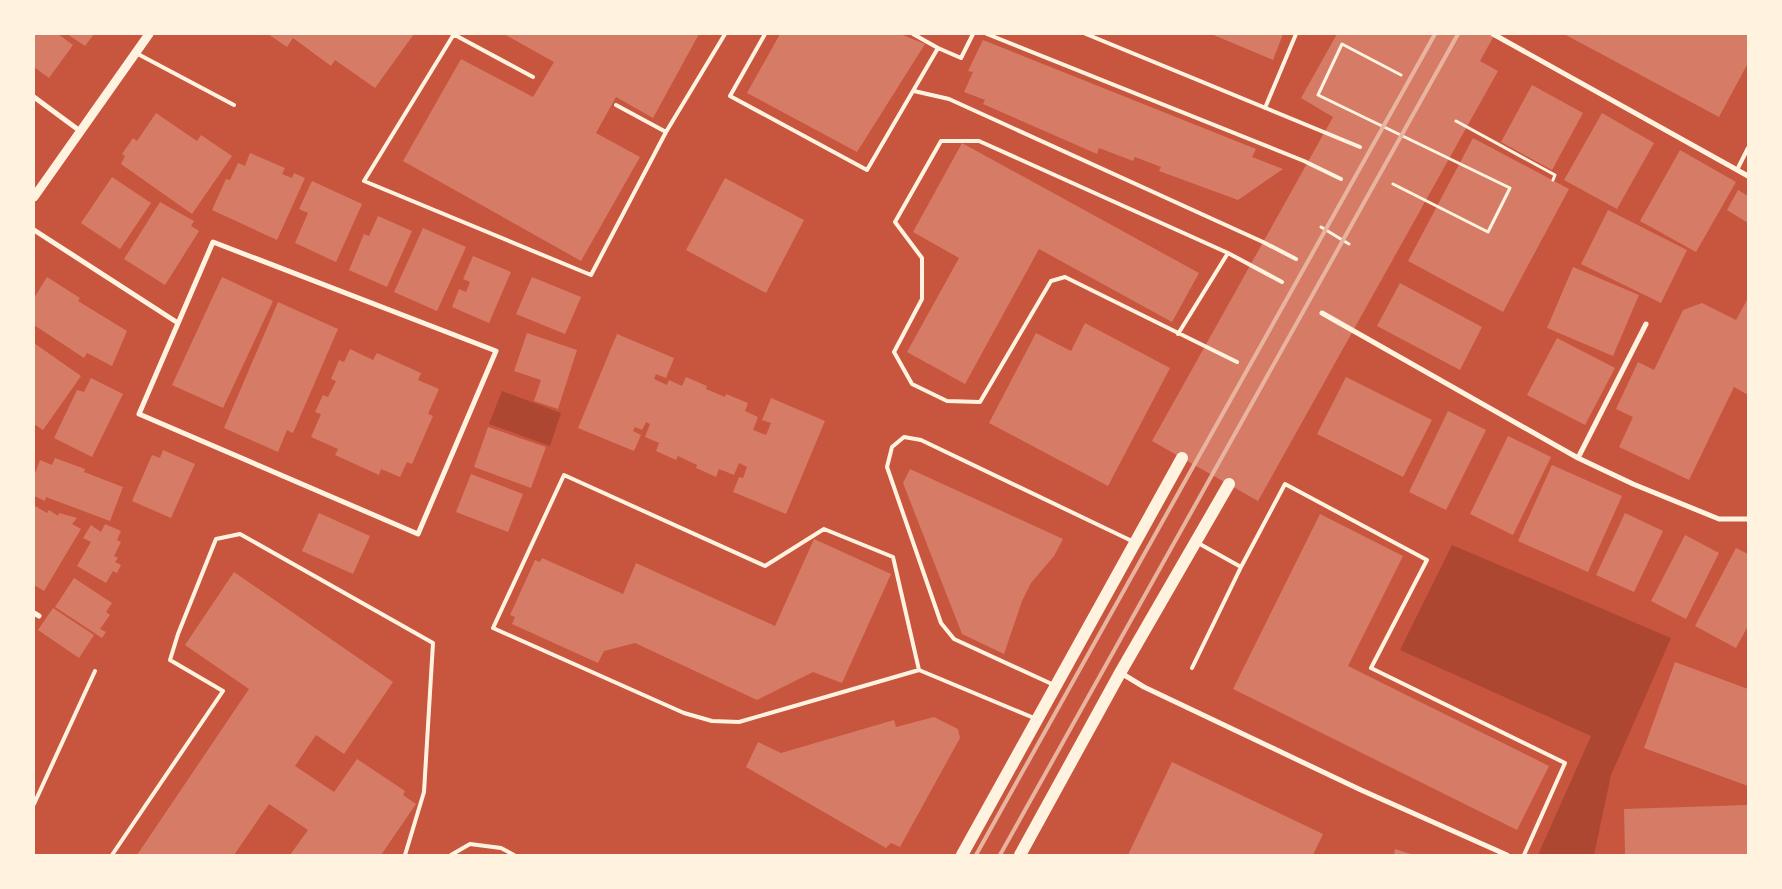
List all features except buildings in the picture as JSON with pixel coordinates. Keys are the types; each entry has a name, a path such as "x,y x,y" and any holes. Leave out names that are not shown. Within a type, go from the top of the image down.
{"main road":[{"path":"962,855 1182,458"},
{"path":"1020,855 1120,673 1229,484"}],"street":[{"path":"34,197 149,34"},
{"path":"1493,34 1748,176"},
{"path":"34,96 80,131"},
{"path":"34,230 178,323"},
{"path":"213,242 496,351 418,534 140,414 178,323 213,242"},
{"path":"1322,313 1578,458 1633,484 1719,519 1748,519"},
{"path":"1578,458 1646,324"},
{"path":"1120,673 1144,687 1361,790 1507,855"}],"lane":[{"path":"533,77 454,34 364,181 591,275 666,132 725,34"},
{"path":"765,34 730,96 867,170 938,48"},
{"path":"914,34 938,48 961,58 973,34"},
{"path":"987,34 1304,161 1341,179"},
{"path":"1086,34 1360,147"},
{"path":"1265,108 1296,34"},
{"path":"136,53 234,105"},
{"path":"914,91 948,99 1263,242 1296,259"},
{"path":"616,105 666,132"},
{"path":"1237,362 1065,278 1051,281 980,402 947,401 912,384 894,352 922,299 922,258 895,222 941,142 979,141 1228,253 1282,282"},
{"path":"1737,170 1748,148"},
{"path":"1178,334 1228,253"},
{"path":"1057,686 954,639 941,622 888,467 892,447 904,437 921,440 1136,542"},
{"path":"919,670 893,557 824,529 765,566 564,475 493,628 684,714 712,721 739,722 919,670 1038,720"},
{"path":"1192,668 1241,566 1285,484 1427,560 1371,668 1565,763 1524,855"},
{"path":"112,855 223,691 170,660 178,634 216,539 240,534 433,643 424,792 405,855"},
{"path":"1196,542 1241,566"},
{"path":"34,804 95,670"},
{"path":"450,855 470,844 501,848 514,855"}],"path":[{"path":"1393,184 1488,232 1510,188 1318,94 1342,44 1401,74"},
{"path":"1456,121 1555,176 1553,180"},
{"path":"1321,227 1349,244"}],"shaded area":[{"path":"502,391 561,413 550,446 489,424"},
{"path":"1452,545 1671,638 1611,775 1594,855 1538,855 1591,736 1400,650"}],"railway":[{"path":"976,855 1435,34"},
{"path":"1000,855 1458,34"}]}
